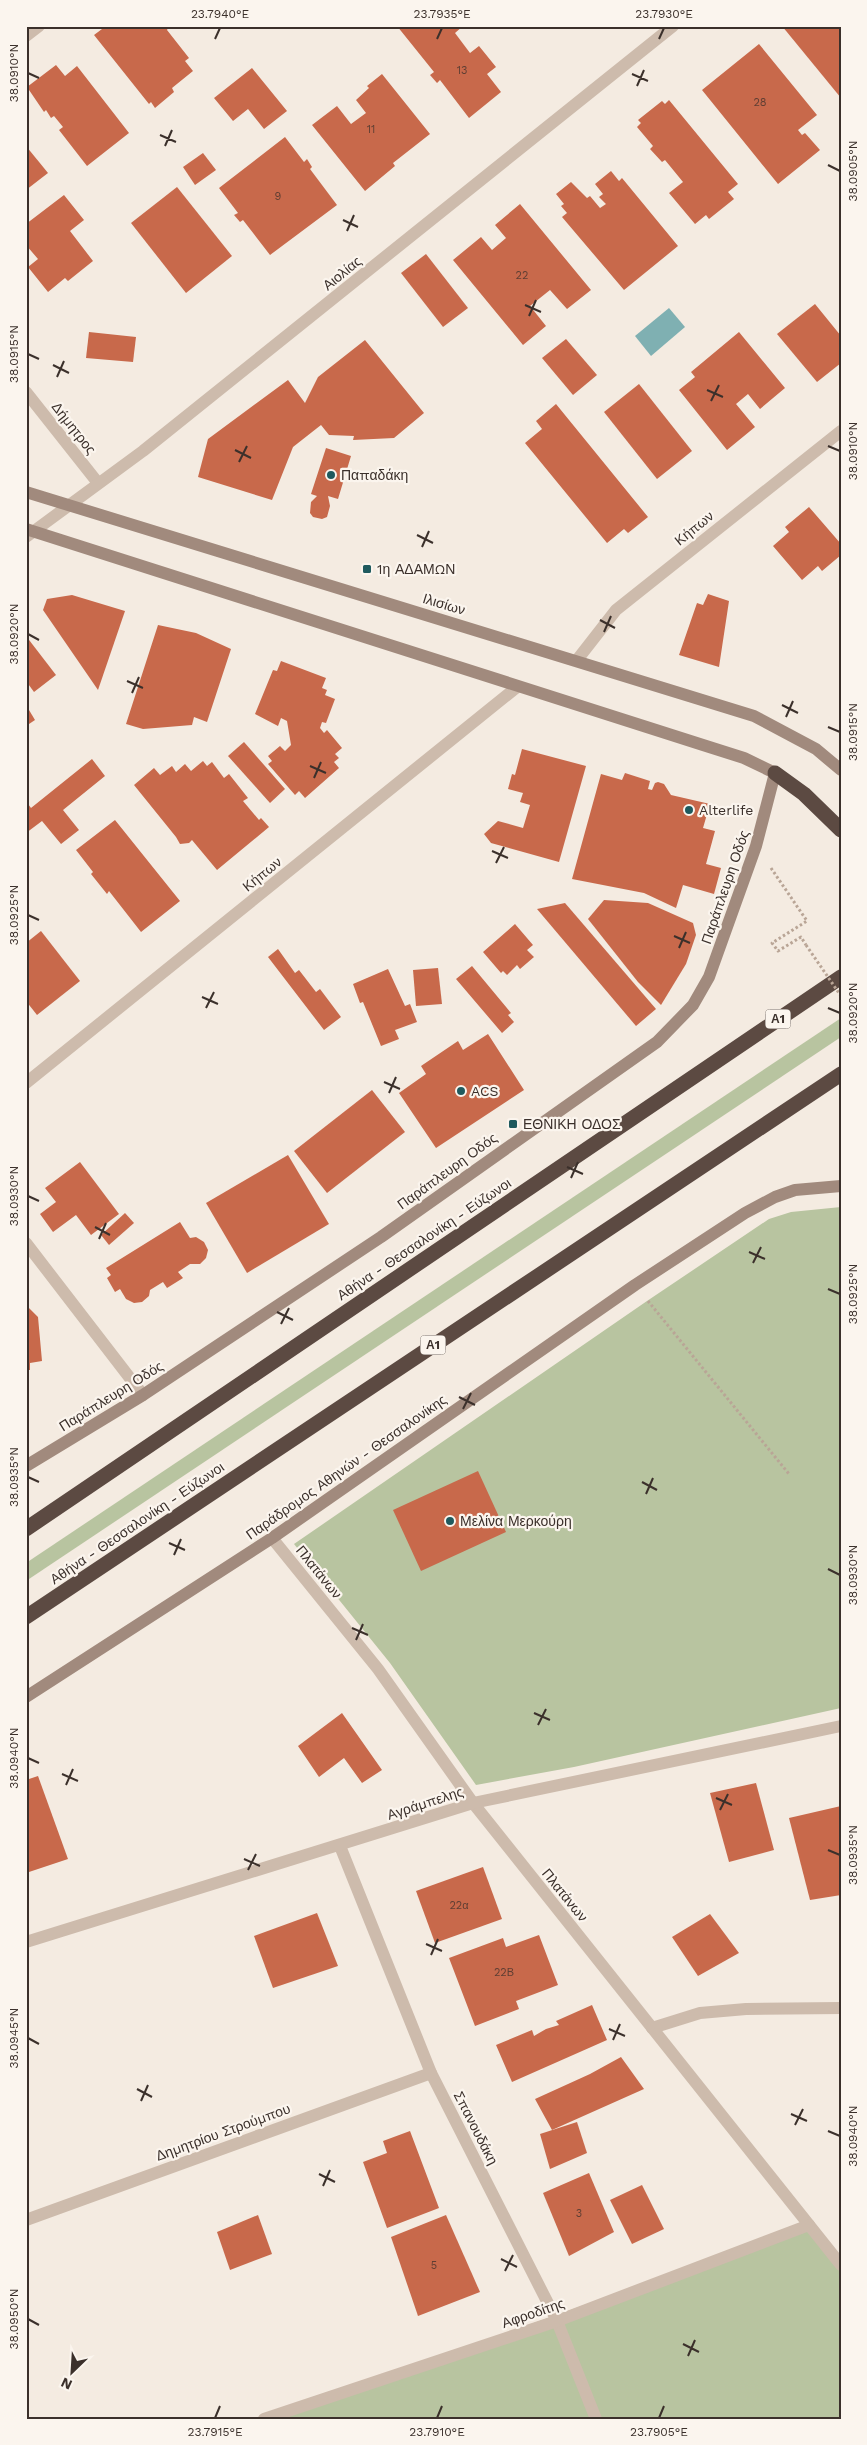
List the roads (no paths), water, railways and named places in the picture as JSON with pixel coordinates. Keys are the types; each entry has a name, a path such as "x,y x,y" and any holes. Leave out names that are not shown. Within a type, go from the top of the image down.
{"highway":[{"path":"775,773 804,794 841,830"},
{"name":"Αθήνα - Θεσσαλονίκη - Εύζωνοι","path":"26,1528 841,977"},
{"name":"Αθήνα - Θεσσαλονίκη - Εύζωνοι","path":"26,1617 841,1074"}],"main road":[{"name":"Ιλισίων","path":"26,492 578,660 754,716 816,750 841,770"},
{"path":"28,532 736,756 775,773"},
{"name":"Παράπλευρη Οδός","path":"26,1466 143,1395 381,1237 657,1042 692,1005 709,977 756,846 775,773"},
{"name":"Παράδρομος Αθηνών - Θεσσαλονίκης","path":"26,1697 272,1538 635,1285 746,1214 775,1197 795,1190 841,1186"}],"street":[{"path":"26,36 39,26"},
{"name":"Αιολίας","path":"28,532 143,451 673,26"},
{"name":"Δήμητρος","path":"26,392 98,483"},
{"name":"Κήπων","path":"578,660 616,610 841,431"},
{"name":"Κήπων","path":"26,1084 517,687"},
{"path":"26,1243 143,1395"},
{"name":"Πλατάνων","path":"272,1538 378,1669 473,1803 840,2262"},
{"name":"Αγράμπελης","path":"26,1942 340,1846 473,1803 841,1726"},
{"name":"Σπανουδάκη","path":"340,1846 431,2073 557,2321 596,2419"},
{"path":"652,2028 700,2013 746,2009 841,2008"},
{"name":"Δημητρίου Στρούμπου","path":"26,2220 431,2073"},
{"name":"Αφροδίτης","path":"264,2419 288,2415 557,2321 809,2225"}],"water":[{"path":"669,308 685,327 651,356 635,336"}],"place":[{"name":"Παπαδάκη","path":"331,475"},
{"name":"1η ΑΔΑΜΩΝ","path":"367,569"},
{"name":"Alterlife","path":"689,810"},
{"name":"ACS","path":"461,1091"},
{"name":"ΕΘΝΙΚΗ ΟΔΟΣ","path":"513,1124"},
{"name":"Μελίνα Μερκούρη","path":"450,1521"}]}
